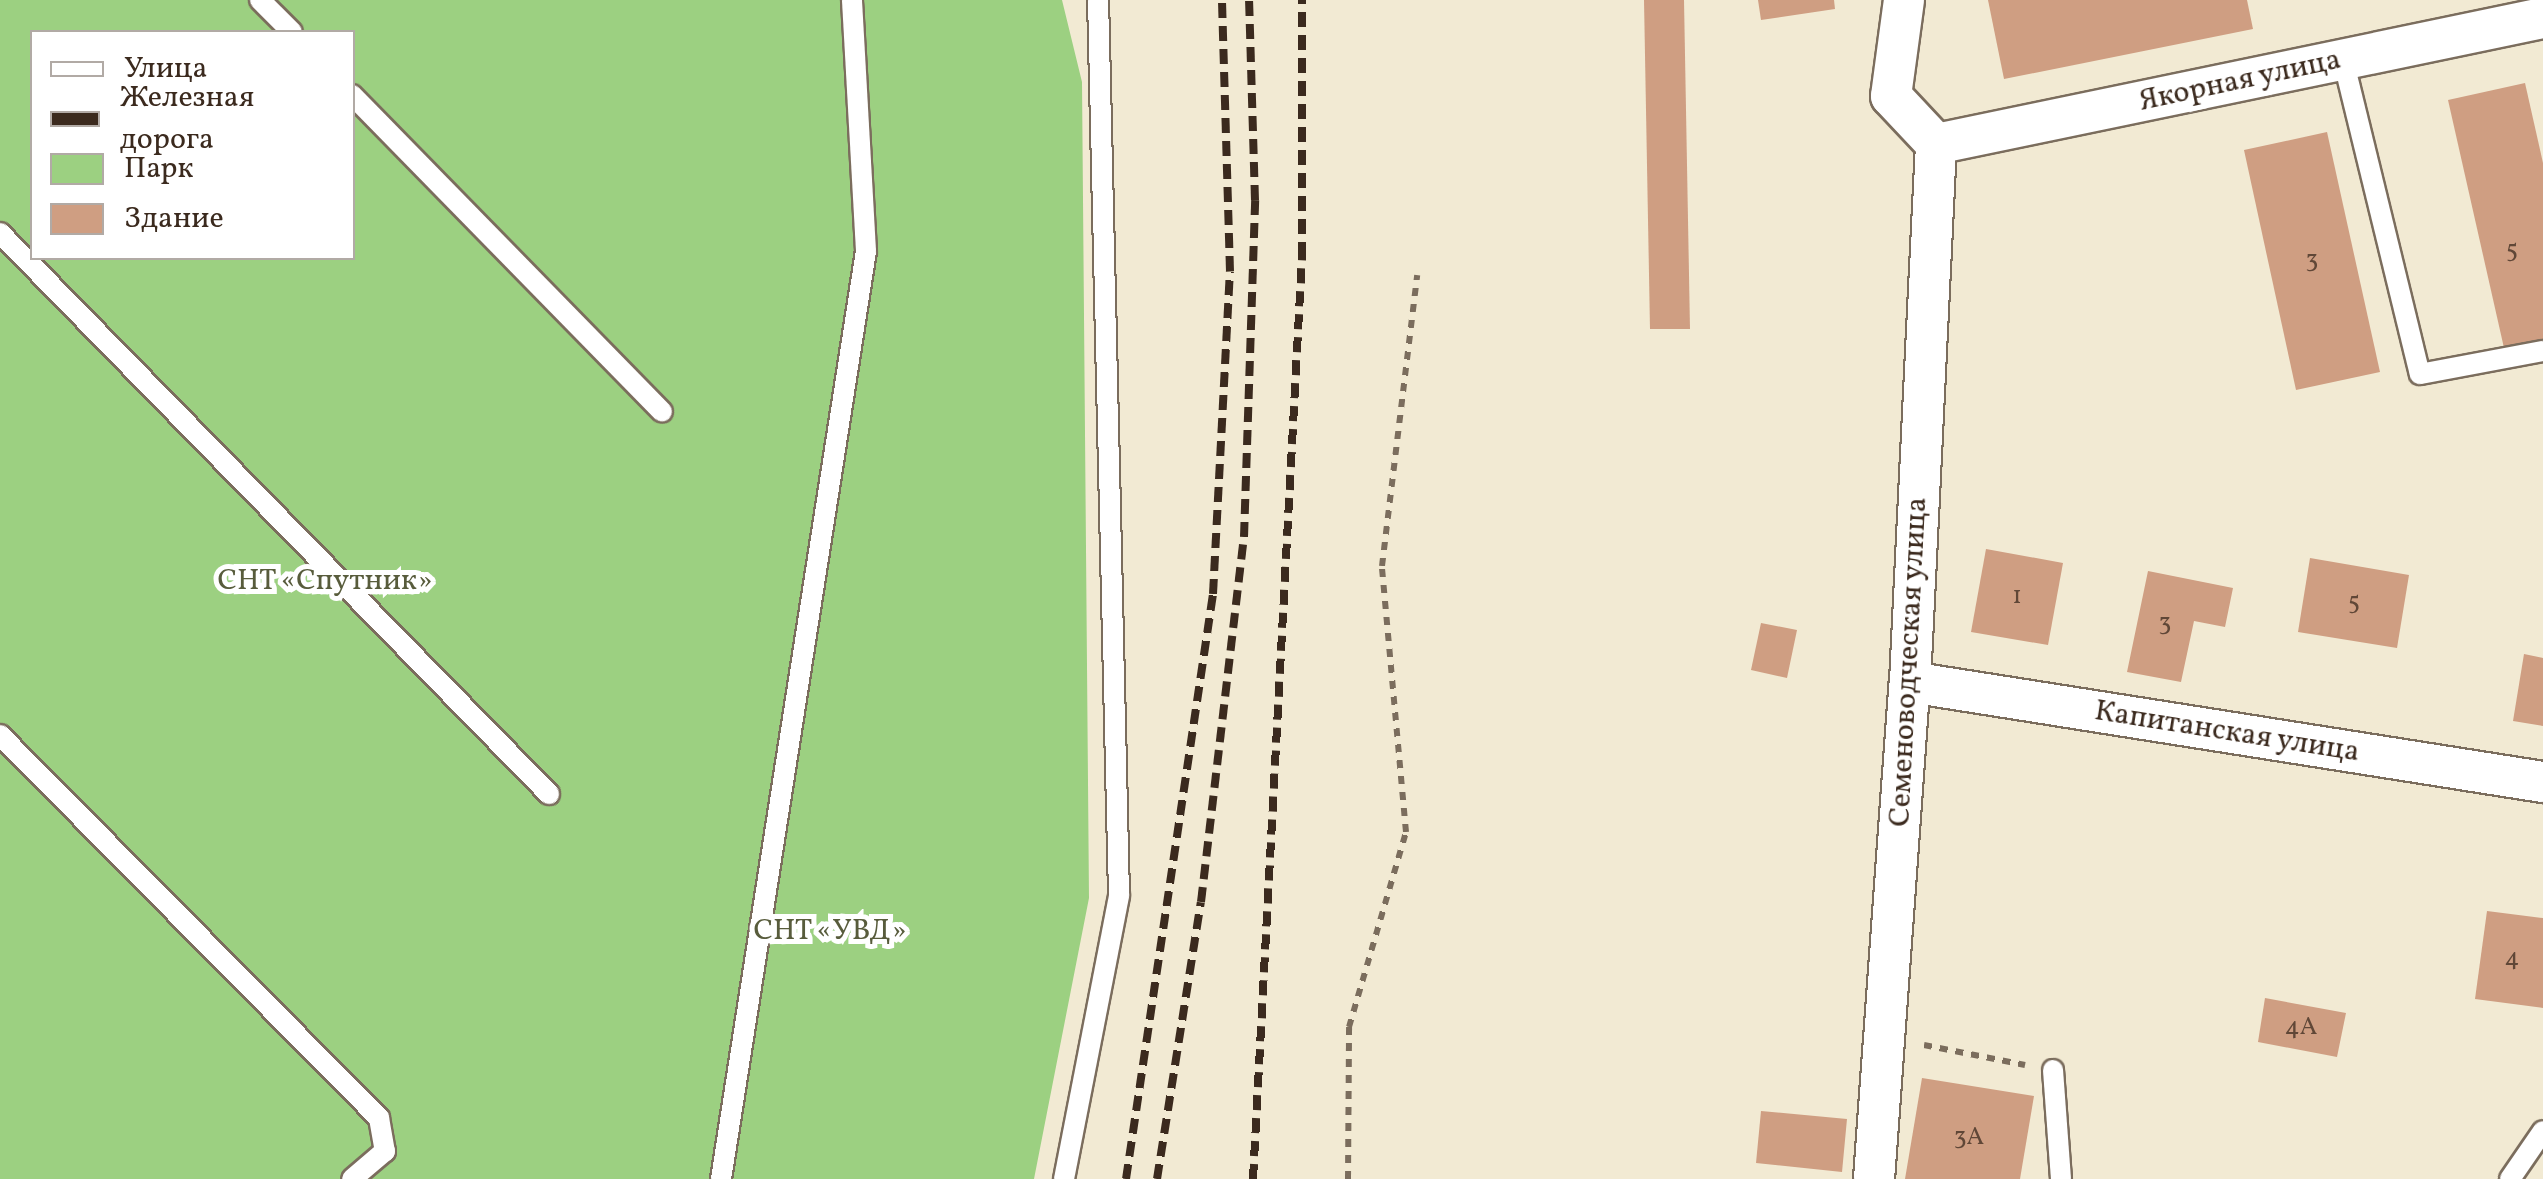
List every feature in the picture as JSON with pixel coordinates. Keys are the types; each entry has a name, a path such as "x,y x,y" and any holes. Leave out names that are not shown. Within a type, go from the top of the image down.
{"street":[{"path":"1904,0 1891,96 1936,144"},
{"name":"Якорная улица","path":"1936,144 2543,18"},
{"name":"Семеноводческая улица","path":"1874,1179 1910,682 1936,144"},
{"name":"Капитанская улица","path":"1910,682 2543,782"}],"lane":[{"path":"260,0 290,30"},
{"path":"721,1179 866,252 852,0"},
{"path":"1064,1179 1120,895 1098,0"},
{"path":"2343,59 2420,374 2543,352"},
{"path":"355,98 662,412"},
{"path":"0,233 549,794"},
{"path":"0,735 379,1118 385,1151 352,1179"},
{"path":"2053,1070 2061,1179"},
{"path":"2510,1179 2543,1130"}],"path":[{"path":"1348,1179 1349,1027 1406,832 1382,566 1417,275"},
{"path":"1884,1038 2053,1070"}],"green space":[{"path":"0,0 1062,0 1082,82 1089,898 1034,1179 0,1179"}],"building":[{"path":"1644,0 1684,0 1690,329 1650,329"},
{"path":"1758,0 1834,0 1835,9 1761,20"},
{"path":"1988,0 2247,0 2253,29 2004,79"},
{"path":"2525,83 2543,163 2543,339 2504,348 2448,100"},
{"path":"2327,132 2380,372 2296,390 2244,150"},
{"path":"1986,549 2063,563 2048,645 1971,632"},
{"path":"2310,558 2409,575 2397,648 2298,632"},
{"path":"2148,571 2233,588 2225,627 2194,621 2181,682 2127,672"},
{"path":"1761,623 1797,630 1787,678 1751,670"},
{"path":"2524,654 2543,658 2543,726 2513,721"},
{"path":"2487,911 2543,918 2543,1008 2475,999"},
{"path":"2265,998 2346,1013 2337,1057 2258,1042"},
{"path":"1922,1078 2034,1096 2020,1179 1905,1179"},
{"path":"1761,1111 1847,1119 1842,1172 1756,1163"}],"railway":[{"path":"1126,1179 1213,594 1230,271 1222,0"},
{"path":"1157,1179 1201,902 1244,537 1255,200 1249,0"},
{"path":"1253,1179 1302,257 1302,0"}],"park label":[{"name":"СНТ «Спутник»","path":"325,581"},
{"name":"СНТ «УВД»","path":"830,931"}]}
